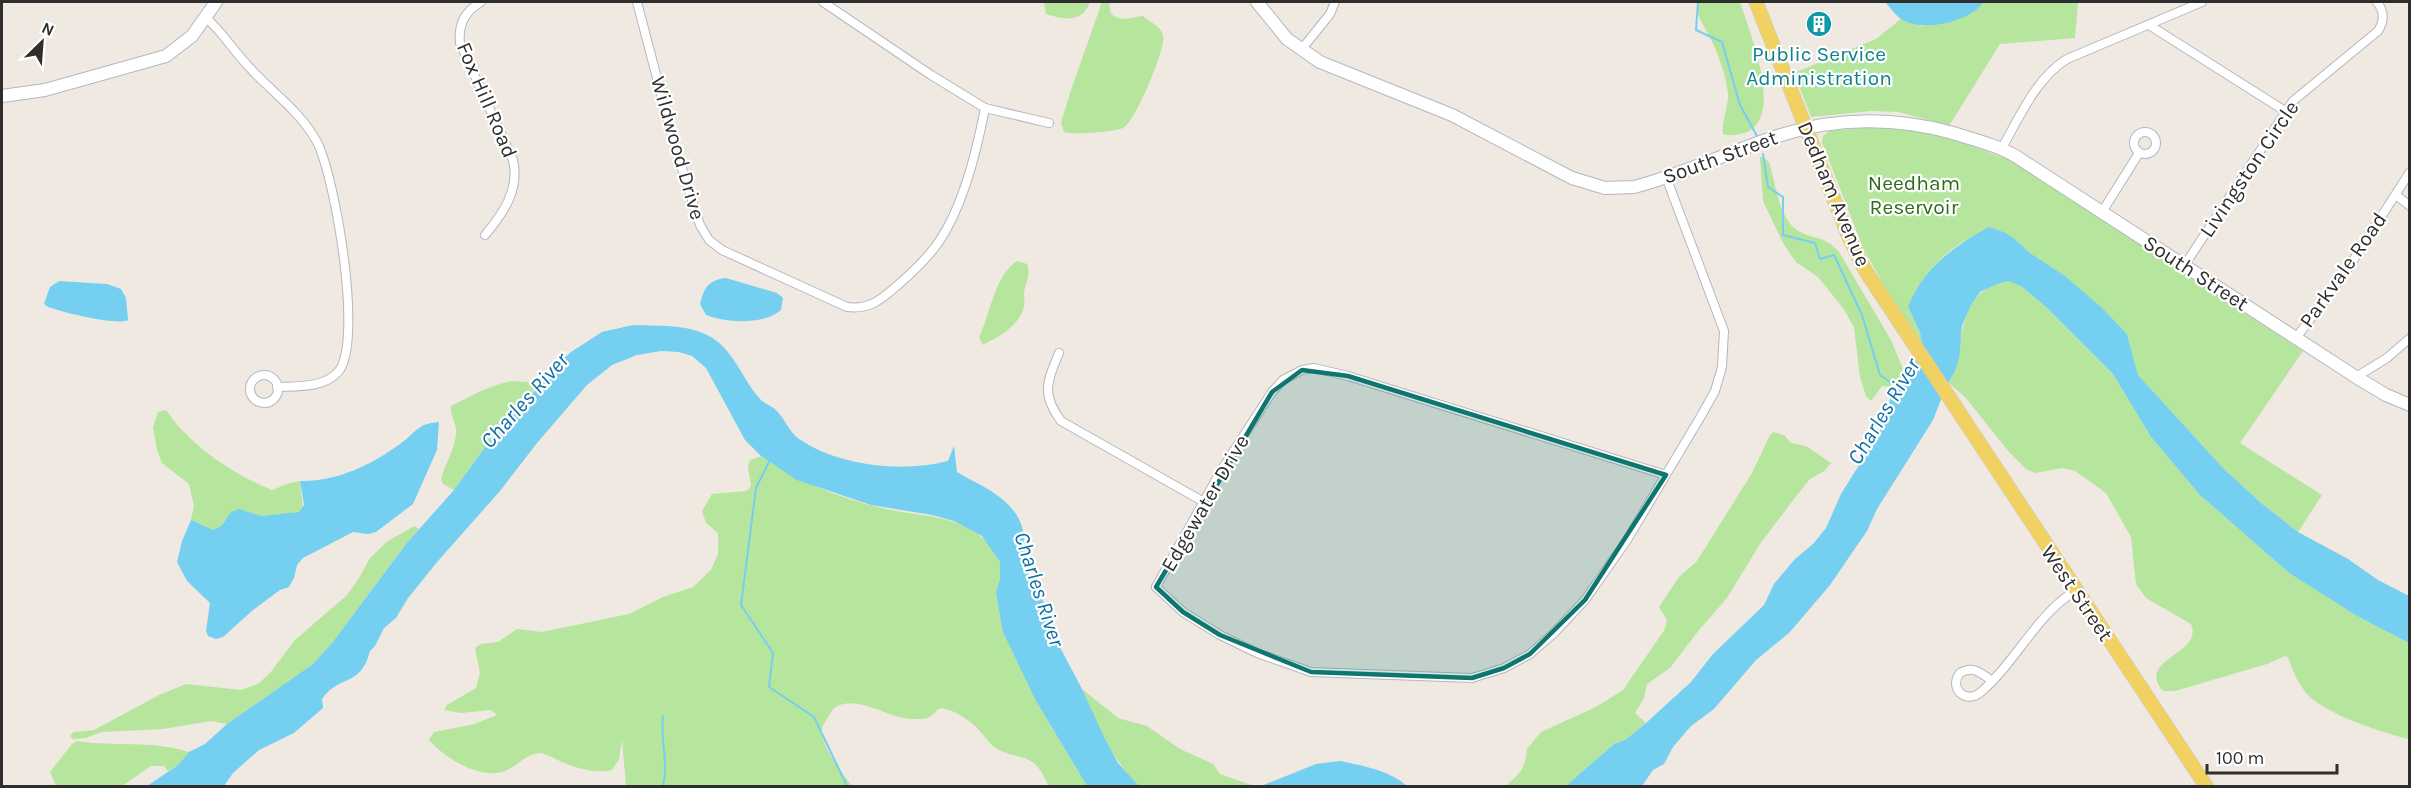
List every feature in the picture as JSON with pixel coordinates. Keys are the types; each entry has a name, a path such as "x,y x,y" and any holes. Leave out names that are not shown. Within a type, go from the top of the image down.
{"main road":[{"name":"Dedham Avenue","path":"1756,2 1857,254 1934,376"},
{"name":"West Street","path":"1934,376 2206,786"}],"street":[{"path":"2,96 45,90 166,56 186,42 216,2"},
{"name":"Fox Hill Road","path":"481,2 470,10 463,20 459,43 513,160 515,171 508,204 485,235"},
{"name":"Wildwood Drive","path":"637,2 674,143 705,235 722,250 847,307 864,308 879,302 918,267 940,241 961,195 985,108"},
{"path":"827,2 931,75 985,108 1048,123"},
{"name":"South Street","path":"1257,2 1287,39 1320,62 1452,116 1588,185 1622,189 1666,177 1780,135 1806,128 1856,122 1900,121 1938,129 2001,148 2356,377 2386,395 2409,405"},
{"path":"1301,50 1330,14 1335,2"},
{"path":"2001,148 2035,92 2067,59 2202,2"},
{"name":"Livingston Circle","path":"2184,266 2285,111 2301,93 2378,31 2383,17 2382,10 2376,2"},
{"path":"205,17 219,29 250,69 300,116 316,141 330,176 345,261 347,354 340,369 329,379 320,383 278,387"},
{"path":"2149,24 2285,111"},
{"path":"2102,212 2139,153"},
{"name":"Parkvale Road","path":"2296,338 2347,270 2409,172"},
{"name":"Edgewater Drive","path":"1666,177 1724,331 1722,367 1715,391 1666,475 1604,575 1585,600 1554,633 1530,654 1504,668 1472,678 1311,672 1257,653 1183,612 1156,587 1222,469 1272,392 1283,380 1302,370 1314,368 1348,376 1666,475"},
{"path":"2396,195 2409,207"},
{"path":"2356,377 2387,358 2409,338"},
{"path":"1059,353 1047,383 1049,400 1061,422 1204,502"},
{"path":"1992,681 2055,606 2075,591"}],"highlighted area":[{"path":"1302,370 1348,376 1666,475 1585,600 1530,654 1504,668 1472,678 1311,672 1220,635 1183,612 1156,587 1272,392"}],"green space":[{"path":"1044,2 1090,2 1083,14 1078,17 1060,18 1046,14"},
{"path":"1102,2 1109,2 1111,14 1115,17 1123,19 1143,16 1158,27 1163,35 1160,53 1142,99 1135,113 1123,128 1093,133 1064,132 1061,123"},
{"path":"1697,2 1740,2 1751,33 1762,75 1764,95 1762,113 1755,127 1741,134 1723,134 1728,98 1727,86 1718,56 1699,15"},
{"name":"Needham Reservoir","path":"1984,2 2078,2 2075,38 2000,44 1949,126 1899,112 1872,111 1811,117 1794,73 1876,39 1901,19 1921,26 1949,22 1981,6"},
{"name":"Needham Reservoir","path":"1885,126 1932,131 2012,161 2303,351 2240,443 2322,495 2298,532 2261,503 2223,468 2138,375 2127,334 2065,276 2030,253 2016,240 1983,231 1950,251 1928,272 1908,307 1920,332 1923,348 1863,248 1822,142 1823,136 1829,131"},
{"path":"1760,157 1769,162 1783,212 1788,221 1802,233 1825,241 1839,252 1891,340 1905,374 1894,387 1882,386 1871,401 1866,396 1860,377 1854,327 1843,308 1818,277 1796,262 1783,243 1763,201"},
{"path":"1017,261 1027,264 1028,278 1024,292 1024,307 1008,330 983,345 979,337 993,297 1003,276"},
{"path":"2008,281 2021,286 2044,305 2113,374 2151,437 2200,495 2289,573 2357,616 2409,643 2409,739 2355,722 2315,701 2301,685 2288,657 2285,656 2267,664 2175,691 2163,691 2157,680 2157,671 2188,643 2192,634 2191,624 2146,598 2136,584 2131,537 2106,493 2075,471 2063,468 2035,473 2026,469 2009,452 1965,397 1949,383 1970,308 1978,296 1990,287"},
{"path":"512,381 541,383 506,418 454,490 443,484 441,479 454,445 456,433 451,406 488,388"},
{"path":"166,410 190,439 247,479 272,490 300,481 303,510 279,515 226,518 221,526 213,531 191,520 194,506 189,484 162,463 157,450 153,428 158,412"},
{"path":"1774,432 1784,435 1791,443 1806,446 1831,463 1824,471 1810,479 1797,495 1760,544 1727,598 1670,668 1647,684 1644,698 1635,713 1646,723 1625,740 1614,744 1566,786 1506,786 1521,770 1527,749 1541,732 1596,707 1623,690 1665,629 1667,620 1659,607 1679,577 1697,561 1752,473 1770,435"},
{"path":"761,456 798,478 827,491 881,508 948,520 982,537 999,561 1001,573 999,603 1036,701 1087,786 1049,786 1034,763 1000,751 967,719 943,708 925,719 920,719 903,718 853,703 834,708 823,726 822,735 832,759 852,786 626,786 622,740 619,759 612,770 593,771 580,768 540,753 527,757 507,770 487,773 476,771 454,761 429,740 434,732 475,724 497,715 491,710 461,713 444,710 447,705 476,688 480,673 475,648 481,644 498,642 517,629 542,632 629,614 663,597 693,587 711,570 718,554 718,533 706,523 702,511 712,494 747,491 751,486 748,466 750,460"},
{"path":"414,526 419,529 332,643 313,664 227,724 211,721 163,729 101,732 86,738 73,739 70,736 74,732 94,730 159,695 186,684 241,690 258,684 270,673 295,640 346,596 370,558 388,541"},
{"path":"1082,689 1118,718 1147,726 1180,749 1213,764 1220,774 1254,786 1139,786 1113,753"},
{"path":"77,741 161,746 189,752 178,765 168,771 164,766 151,766 122,786 56,786 50,772 72,744"}],"water":[{"path":"1885,2 1984,2 1968,15 1957,20 1921,25 1901,19"},
{"path":"1989,227 2006,233 2016,240 2030,253 2065,276 2101,307 2127,334 2138,375 2223,468 2261,503 2298,532 2409,596 2409,643 2357,616 2289,573 2200,495 2151,437 2113,374 2044,305 2021,286 2008,281 1980,292 1971,305 1962,326 1959,358 1955,371 1933,420 1877,509 1867,531 1830,585 1790,632 1756,660 1714,709 1691,726 1673,747 1664,764 1653,770 1642,786 1566,786 1614,744 1625,740 1646,723 1691,682 1713,654 1764,605 1774,584 1826,528 1841,494 1879,433 1894,387 1905,374 1909,373 1923,348 1920,332 1908,307 1914,293 1941,259"},
{"path":"726,278 777,293 783,298 781,310 765,318 745,321 724,320 706,315 700,304 705,289 711,283"},
{"path":"59,281 107,284 121,289 126,298 128,320 102,320 48,307 44,304 50,287"},
{"path":"633,325 688,329 715,339 730,355 754,392 776,410 799,439 833,456 872,465 930,465 948,461 954,446 957,472 994,493 1010,506 1016,515 1022,527 1025,548 1032,564 1027,576 1043,601 1050,617 1054,636 1118,763 1139,786 1087,786 1036,701 1003,632 996,592 1000,579 1000,562 982,536 954,521 871,505 797,480 761,456 745,440 706,368 692,356 679,352 661,351 637,355 612,365 587,385 537,443 500,491 438,561 408,598 396,618 384,628 361,670 329,691 322,699 323,708 294,733 259,750 233,773 224,786 147,786 178,765 189,752 205,744 227,724 313,664 332,643 406,544 454,490 506,418 531,395 553,368 571,352 602,332"},
{"path":"439,422 437,450 413,504 376,532 368,534 353,532 303,558 297,565 289,587 280,590 253,610 223,637 216,639 208,636 206,631 210,603 187,581 177,562 182,541 191,520 213,530 221,526 231,512 239,509 261,516 299,512 304,505 300,481 327,479 353,471 389,452 417,429"},
{"path":"1340,761 1384,772 1407,786 1261,786 1316,764"}],"waterway":[{"path":"1698,2 1696,30 1722,42 1740,105 1757,136"},
{"name":"Charles River","path":"1763,154 1768,187 1783,197 1783,235 1815,243 1820,259 1834,255 1862,315 1880,375 1897,387"},
{"path":"770,460 756,488 741,605 773,653 769,687 814,717 847,786"},
{"path":"663,716 665,777 663,786"}],"place":[{"name":"Public Service Administration","path":"1819,24"}]}
